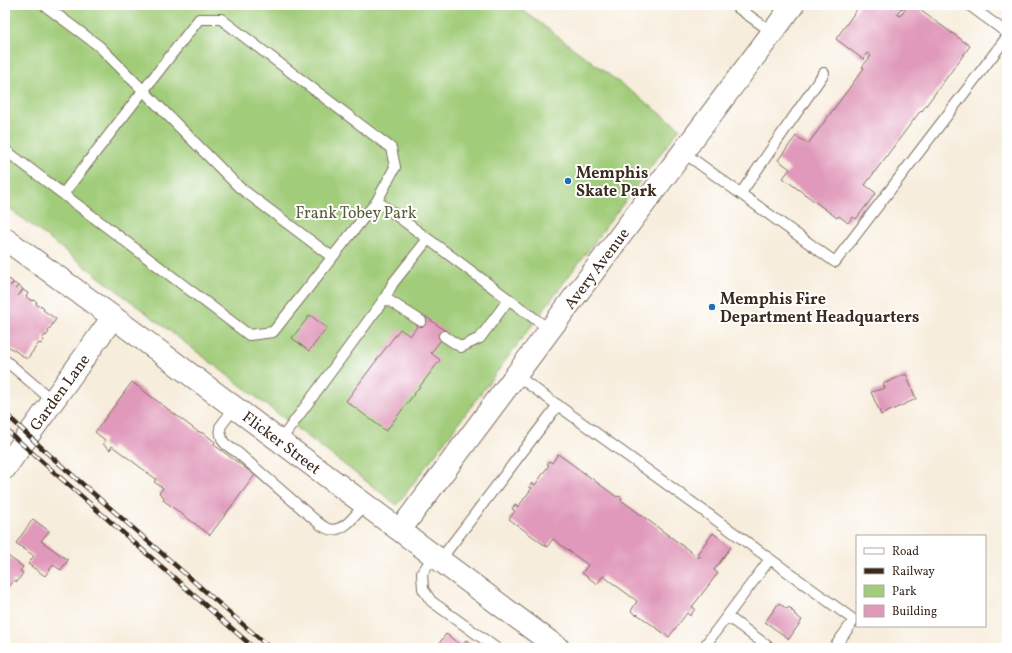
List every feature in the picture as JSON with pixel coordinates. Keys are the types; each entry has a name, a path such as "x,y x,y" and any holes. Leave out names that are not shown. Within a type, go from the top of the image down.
{"street":[{"name":"Avery Avenue","path":"400,530 793,5"},
{"name":"Flicker Street","path":"5,239 113,317 400,530 549,646"},
{"name":"Garden Lane","path":"5,468 113,317"}],"lane":[{"path":"44,5 98,46 239,187 332,257"},
{"path":"734,5 772,32"},
{"path":"969,5 1007,33"},
{"path":"5,150 63,194 249,335 273,332 377,200 395,167 391,148 221,19 199,19 63,194"},
{"path":"683,152 835,262 1007,36"},
{"path":"740,193 824,74"},
{"path":"377,200 550,330"},
{"path":"280,441 385,298 393,283 428,239"},
{"path":"385,298 421,321"},
{"path":"444,336 461,347 480,338 509,299"},
{"path":"5,360 53,401"},
{"path":"516,375 854,620 834,648"},
{"path":"496,648 431,601 423,589 422,573 437,558 558,405"},
{"path":"234,407 220,427 220,438 224,443 237,452 327,529 338,529 347,523 365,504"},
{"path":"703,648 770,559"},
{"path":"727,616 770,648"}],"green space":[{"name":"Frank Tobey Park","path":"5,5 516,5 680,128 397,505 5,205"}],"building":[{"path":"860,5 899,5 903,8 901,8 897,14 900,16 908,5 913,5 970,46 865,185 876,193 856,219 853,217 848,223 839,216 837,218 783,178 790,169 778,160 796,136 808,144 864,68 862,67 871,56 867,53 864,60 836,39"},
{"path":"9,279 13,282 10,286 14,283 18,286 15,289 19,286 23,289 18,296 23,290 28,293 26,297 37,302 36,304 40,307 41,305 44,308 43,310 56,319 48,331 49,332 42,339 44,340 41,344 39,343 27,359 5,344 5,282"},
{"path":"310,315 327,328 309,351 292,338"},
{"path":"425,316 447,332 431,353 440,360 386,431 346,401 400,329 410,336"},
{"path":"906,374 916,399 881,415 871,392 885,388 883,384"},
{"path":"132,382 197,431 205,434 215,442 214,445 255,475 210,535 163,500 164,497 159,493 163,488 154,482 156,479 112,446 110,450 103,444 105,440 95,432"},
{"path":"558,454 617,497 619,496 622,498 621,500 699,558 700,556 697,554 713,533 731,547 714,570 718,573 692,607 695,609 690,616 687,613 669,637 631,611 637,601 603,576 597,584 582,573 588,565 553,539 547,547 509,519 515,511 512,509 515,504 518,507 532,488 529,487 532,483 535,485 549,465 547,464 549,461 552,463"},
{"path":"33,519 49,531 41,541 68,560 61,570 53,565 45,576 28,564 34,556 16,543"},
{"path":"5,554 23,567 20,571 23,573 17,582 14,580 5,592"},
{"path":"779,603 787,609 789,607 795,613 794,614 802,620 789,639 765,622"},
{"path":"446,634 462,646 466,640 476,648 436,648"}],"railway":[{"path":"5,413 46,452 270,648"},
{"path":"5,429 254,648"}],"place":[{"name":"Memphis Skate Park","path":"568,181"},
{"name":"Memphis Fire Department Headquarters","path":"712,307"}]}
